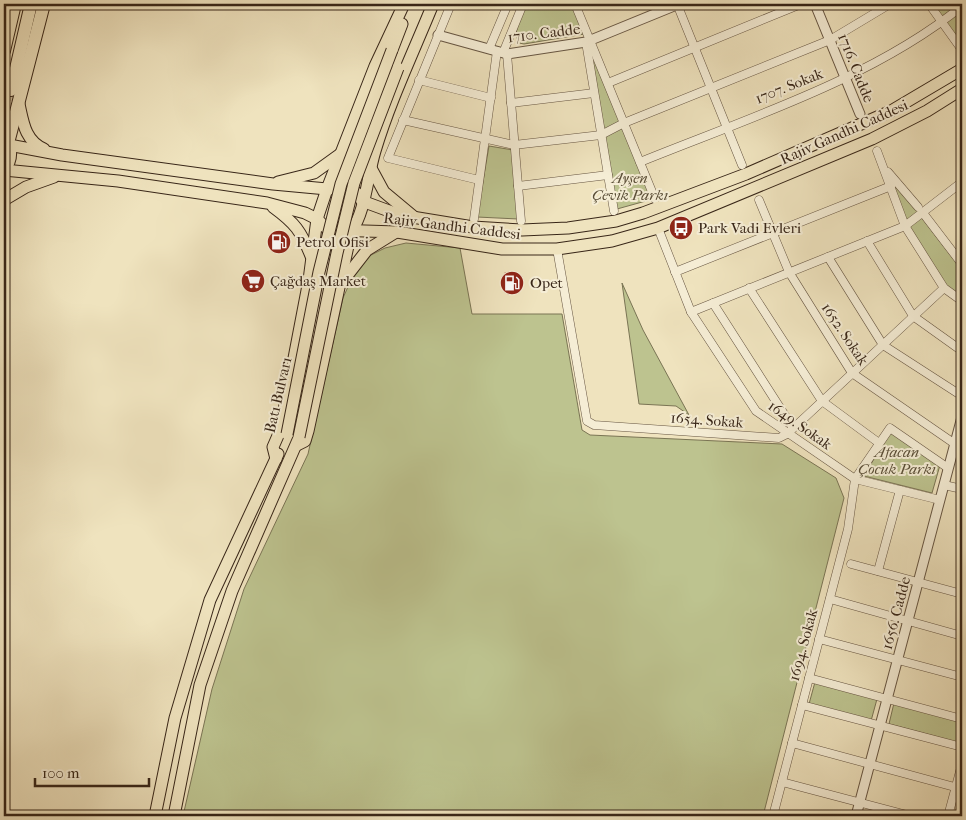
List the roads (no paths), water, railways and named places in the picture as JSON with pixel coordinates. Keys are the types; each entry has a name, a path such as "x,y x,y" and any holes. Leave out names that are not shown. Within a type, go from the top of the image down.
{"highway":[{"path":"4,51 15,4"},
{"path":"11,90 31,4"},
{"path":"4,170 10,155 7,142 19,104 44,4"},
{"path":"4,116 11,113 19,104"}],"main road":[{"path":"276,459 273,447 280,431 312,258 317,219 382,49 404,4"},
{"name":"Batı Bulvarı","path":"155,816 175,718 210,600 287,434 319,272 341,184 410,4"},
{"name":"Batı Bulvarı","path":"174,816 200,685 232,591 298,441 336,253 354,183 398,68 426,4"},
{"path":"298,441 305,440 308,431 351,232 359,221 362,201 384,127 433,4"},
{"name":"Rajiv Gandhi Caddesi","path":"7,142 62,156 273,184 327,189 345,188 357,193 362,201 400,215 472,227 522,230 568,228 616,221 746,174 864,124 919,96 962,69"},
{"name":"Rajiv Gandhi Caddesi","path":"4,170 118,181 268,203 317,219 325,228 351,232 397,232 502,249 557,249 612,241 658,228 872,139 927,111 962,88"},
{"path":"19,104 24,127 31,140 41,148 62,156"},
{"path":"273,184 314,173 342,152"},
{"path":"371,168 384,192 414,217"},
{"path":"4,200 26,186 58,175"},
{"path":"268,203 295,224 302,233 312,258"},
{"path":"340,287 366,250 397,232"}],"street":[{"path":"451,4 388,158 479,180"},
{"path":"474,218 491,98 508,4"},
{"path":"521,221 511,103 499,52 522,4"},
{"path":"576,4 588,42 608,84 655,199"},
{"path":"678,4 742,165"},
{"name":"1710. Cadde","path":"438,35 499,52 588,42 678,4"},
{"path":"608,84 801,4"},
{"name":"1716. Cadde","path":"815,4 860,114"},
{"path":"403,120 514,145 601,135 624,123 830,40 890,4"},
{"path":"929,4 962,50"},
{"name":"1707. Sokak","path":"640,162 846,78 942,22 962,6"},
{"path":"588,42 594,93 614,211"},
{"path":"419,80 491,98"},
{"path":"511,103 594,93"},
{"path":"877,151 885,168 905,226 944,288 962,301"},
{"path":"885,168 962,264"},
{"path":"518,186 608,175"},
{"path":"691,312 905,226 920,210 962,182"},
{"path":"675,272 891,186"},
{"name":"1652. Sokak","path":"759,200 789,272 852,373 954,448"},
{"name":"1649. Sokak","path":"658,228 691,312 752,406 787,434 855,479 940,500"},
{"path":"867,241 913,316 962,351"},
{"name":"1654. Sokak","path":"557,249 587,421 590,424 772,438 787,434"},
{"path":"828,257 882,345 962,396"},
{"path":"750,288 822,401 879,443"},
{"path":"787,434 944,288"},
{"path":"713,303 793,428"},
{"name":"1656. Cadde","path":"856,816 962,417"},
{"path":"855,479 888,429 892,428 948,468"},
{"path":"954,448 962,451"},
{"name":"1694. Sokak","path":"773,816 848,529 855,479"},
{"path":"944,485 962,489"},
{"path":"878,571 900,490"},
{"path":"850,564 918,582 962,591"},
{"path":"830,599 962,636"},
{"path":"819,639 962,677"},
{"path":"809,678 962,719"},
{"path":"802,705 962,748"},
{"path":"792,743 959,788"},
{"path":"948,816 959,788 962,764"},
{"path":"782,782 911,816"}],"tunnel":[{"path":"4,118 11,90"}],"place":[{"name":"Park Vadi Evleri","path":"681,228"},
{"name":"Petrol Ofisi","path":"279,242"},
{"name":"Çağdaş Market","path":"253,281"},
{"name":"Opet","path":"512,283"}],"park label":[{"name":"Ayşen Çevik Parkı","path":"630,186"},
{"name":"Afacan Çocuk Parkı","path":"897,460"}]}
